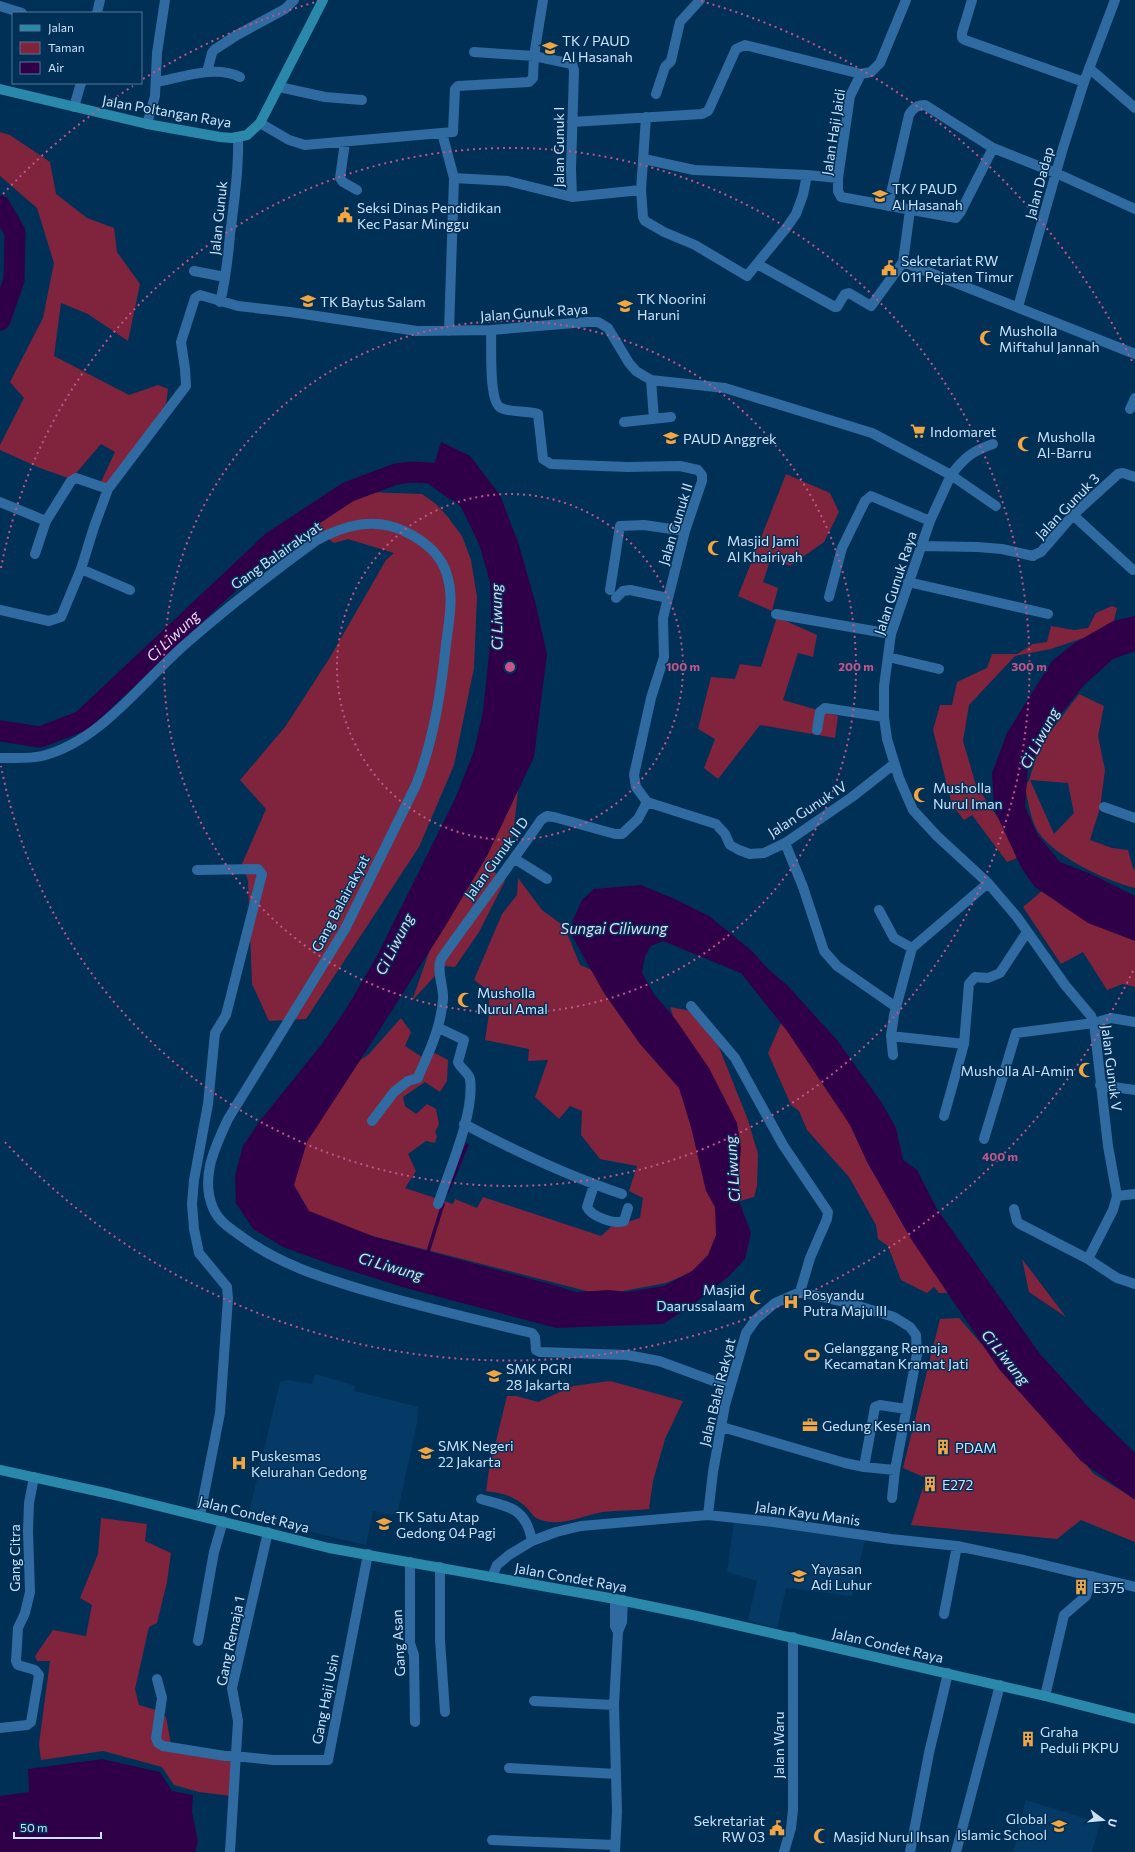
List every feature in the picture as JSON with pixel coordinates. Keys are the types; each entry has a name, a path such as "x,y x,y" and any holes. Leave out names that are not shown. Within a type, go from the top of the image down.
{"street":[{"path":"97,12 100,0"},
{"path":"147,124 155,96 157,82 157,52 165,0"},
{"path":"207,72 212,52 214,50 237,35 285,9 294,0"},
{"name":"Jalan Poltangan Raya","path":"0,89 147,124 220,137 238,137 247,135 260,122 324,0"},
{"path":"260,122 298,143 305,145 454,131 455,89 458,86 529,82 534,76 534,56 543,0"},
{"path":"656,94 665,68 671,61 680,22 702,0"},
{"path":"572,122 702,114 708,111 736,49 745,45 860,74 871,72 880,63 906,0"},
{"path":"972,0 962,38 1084,82"},
{"name":"Jalan Dadap","path":"1018,307 1063,148 1084,82 1115,0"},
{"path":"0,6 19,12"},
{"path":"474,52 534,56"},
{"name":"Jalan Gunuk I","path":"454,178 508,181 572,197 571,169 574,70 572,64 534,56"},
{"path":"1089,68 1135,108"},
{"path":"157,82 207,72 229,72 240,77"},
{"name":"Jalan Haji Jaidi","path":"860,74 850,96 838,178 838,191 842,197 956,218 993,148"},
{"path":"74,107 81,84"},
{"path":"279,87 330,98 362,100"},
{"path":"888,206 909,115 913,109 920,105 925,105 993,148 1056,173 1135,209"},
{"path":"646,117 641,190 643,217 652,225 695,245 743,275 749,275 796,214 807,174"},
{"path":"442,133 454,178 449,331"},
{"name":"Jalan Gunuk","path":"220,302 225,277 233,211 238,137"},
{"path":"345,142 340,178 343,182 357,190"},
{"path":"644,158 694,170 807,174 838,178"},
{"path":"572,197 641,190"},
{"path":"757,264 832,307 837,307 845,294 849,294 871,306 903,262 910,210"},
{"path":"903,262 987,297 1018,307 1135,354"},
{"path":"194,271 225,277"},
{"name":"Jalan Gunuk Raya","path":"108,489 186,386 181,342 195,298 200,296 238,306 290,312 417,331 491,330 598,322 608,328 628,363 636,371 651,380 725,388 872,433 951,475"},
{"name":"Jalan Gunuk II","path":"491,330 493,391 496,402 502,408 538,414 543,459 545,461 551,464 627,467 680,466 694,468 700,472 702,481 685,531 663,618 664,657 647,711 634,775 636,787 647,802"},
{"path":"651,380 654,419"},
{"path":"1130,409 1135,398"},
{"path":"624,422 670,417"},
{"name":"Jalan Gunuk Raya","path":"988,883 937,836 913,810 894,764 887,738 884,717 884,686 891,634 930,521 951,475 975,450 993,444"},
{"name":"Jalan Gunuk 3","path":"921,546 1002,549 1033,556 1041,552 1073,515 1118,474 1123,473 1135,477"},
{"path":"951,475 996,506"},
{"path":"0,610 49,621 61,618 81,569 108,489 76,478 73,479 46,521 35,554"},
{"path":"828,597 842,548 865,501 871,496 930,521"},
{"path":"0,502 46,521"},
{"path":"1073,515 1133,570"},
{"name":"Gang Balairakyat","path":"0,758 42,756 63,748 99,727 179,649 226,608 317,540 333,531 344,527 365,523 378,524 398,528 426,544 438,557 447,574 450,592 450,612 436,719 425,761 416,785 345,929 225,1125 216,1143 209,1166 208,1179 209,1195 213,1208 218,1218 227,1226 263,1251 292,1266 325,1278 415,1305 532,1334 535,1337 536,1350 540,1352 624,1354 659,1361 730,1387"},
{"path":"668,598 630,590 613,594 620,526 644,526 685,531"},
{"path":"81,569 130,590"},
{"path":"908,582 1048,614"},
{"path":"776,614 891,634"},
{"path":"888,657 939,669"},
{"path":"817,730 820,712 825,708 884,717"},
{"name":"Jalan Gunuk IV","path":"647,802 716,824 725,834 730,845 750,854 764,853 785,843 852,797 894,764"},
{"name":"Jalan Gunuk II D","path":"372,1121 394,1092 408,1081 419,1077 439,1028 443,999 439,966 441,959 480,903 515,859 541,820 547,816 615,834 622,834 638,819 647,802"},
{"path":"1104,807 1135,818"},
{"path":"785,843 803,887 824,951 837,966 896,1007"},
{"path":"515,859 547,879"},
{"path":"197,870 258,869 262,874 226,1015 215,1033 207,1110 194,1180 192,1204 196,1243 199,1253 227,1287 228,1298 220,1413 200,1516"},
{"path":"893,1055 891,1036 896,1007 912,948 988,883"},
{"name":"Jalan Gunuk V","path":"988,883 1017,916 1027,932 1094,1023 1100,1085 1117,1196 1113,1210 1088,1259"},
{"path":"879,910 894,938 912,948"},
{"path":"944,1116 964,1044 969,984 976,977 988,978 1000,973 1027,932"},
{"path":"691,1006 736,1058 783,1145 828,1212 827,1219 810,1258 800,1292 837,1300 894,1317 910,1327 916,1335 917,1354 894,1470 892,1498"},
{"path":"984,1139 1016,1033 1094,1023 1111,1018 1135,1022"},
{"path":"438,1204 464,1124 469,1100 470,1079 458,1062 464,1040 439,1028"},
{"path":"891,1036 964,1044"},
{"path":"1100,1085 1135,1090"},
{"path":"464,1124 532,1158 594,1185 622,1194"},
{"path":"594,1185 587,1206 589,1210 605,1220 619,1223 624,1221 628,1208"},
{"path":"1117,1196 1135,1194"},
{"path":"1014,1209 1017,1221 1020,1224 1088,1259 1117,1278 1135,1284"},
{"name":"Jalan Balai Rakyat","path":"708,1515 713,1472 730,1387 746,1333 756,1319 775,1303 800,1292"},
{"path":"864,1467 876,1407 880,1405 906,1410"},
{"path":"722,1427 845,1463 864,1467 894,1470"},
{"name":"Jalan Condet Raya","path":"0,1470 224,1521 329,1548 619,1600 793,1637 1000,1685 1135,1719"},
{"name":"Gang Citra","path":"0,1728 27,1726 30,1722 39,1675 35,1670 17,1663 18,1628 25,1613 30,1592 28,1531 29,1503 34,1477"},
{"path":"481,1499 517,1511 525,1519 530,1529 532,1541"},
{"name":"Jalan Kayu Manis","path":"492,1577 497,1565 532,1541 556,1532 581,1526 708,1515 773,1522 890,1539 958,1546 1024,1560 1135,1587"},
{"path":"198,1641 214,1552 224,1521"},
{"name":"Gang Remaja 1","path":"230,1852 238,1721 232,1688 268,1532"},
{"path":"944,1614 958,1546"},
{"name":"Gang Haji Usin","path":"236,1756 273,1760 328,1760 368,1554"},
{"name":"Gang Asan","path":"410,1562 410,1643 414,1655 415,1722"},
{"path":"440,1567 440,1640 445,1712"},
{"path":"1045,1696 1064,1615 1086,1596 1092,1576"},
{"path":"492,1840 615,1849 616,1774 614,1705 618,1632 622,1622 619,1600"},
{"name":"Jalan Waru","path":"784,1852 791,1828 793,1810 793,1637"},
{"path":"910,1852 929,1753 948,1673"},
{"path":"157,1679 162,1698 156,1731 158,1743 169,1747 225,1756 236,1756"},
{"path":"956,1852 1000,1685"},
{"path":"534,1701 614,1705"},
{"path":"508,1768 616,1774"}],"shaded area":[{"path":"315,1374 356,1386 354,1391 418,1407 417,1423 397,1515 373,1511 366,1545 248,1517 280,1382 287,1380 312,1384"},
{"name":"Yayasan Adi Luhur","path":"734,1521 865,1540 852,1596 786,1588 777,1628 748,1620 757,1581 727,1572"},
{"name":"Global Islamic School","path":"1026,1800 1100,1823 1092,1852 1013,1852 1020,1829 1018,1828"}],"green space":[{"path":"0,132 10,135 50,162 56,194 87,218 114,228 117,252 140,284 128,341 88,314 61,303 54,356 129,395 158,385 168,389 166,404 108,487 100,484 115,452 101,444 71,479 40,468 0,450 0,445 24,398 10,382 43,318 54,263 37,208 0,176"},
{"path":"786,474 830,493 839,512 824,542 790,566 771,558 763,582 778,588 772,611 738,596"},
{"path":"367,492 422,494 436,504 462,536 471,560 477,597 474,668 454,765 419,847 306,1019 269,1021 252,984 248,880 242,864 266,809 240,780 285,727 329,659 386,560 394,553 348,539 334,543 312,528"},
{"path":"1112,606 1117,608 1113,624 1092,635 1051,649 1015,656 969,705 963,741 976,785 1008,833 1017,858 1007,862 972,815 964,820 952,805 933,730 940,705 952,705 957,682 987,668 992,654 1017,654 1033,644 1047,642 1051,626 1074,630 1088,628 1096,613"},
{"path":"777,617 817,635 813,657 798,653 783,700 838,716 835,738 760,725 718,779 704,768 715,739 698,729 711,677 735,679 740,664 761,667"},
{"path":"1079,694 1104,706 1098,736 1105,770 1100,808 1090,840 1112,848 1128,850 1133,868 1135,870 1135,888 1094,873 1079,865 1052,847 1035,826 1030,812 1025,788 1040,745","holes":["1030,780 1068,783 1074,813 1054,834"]},
{"path":"521,763 513,836 491,869 505,881 479,932 455,967 444,966 412,1001 433,941"},
{"path":"518,878 542,910 564,926 580,965 592,970 602,969 699,1116 719,1228 713,1263 666,1283 602,1295 310,1220 283,1202 284,1157 356,1063 368,1055 401,1018 411,1032 405,1046 425,1059 433,1052 448,1060 447,1081 440,1092 425,1082 403,1097 405,1106 416,1114 427,1104 436,1109 439,1124 435,1132 437,1136 435,1143 426,1141 408,1154 416,1171 405,1188 453,1204 455,1199 477,1208 483,1197 601,1236 611,1227 640,1218 643,1198 629,1191 637,1166 600,1159 581,1135 582,1111 570,1106 559,1119 535,1097 548,1060 528,1061 529,1049 485,1040 489,1014 489,991 474,980 502,914 517,895"},
{"path":"1042,891 1068,899 1135,937 1135,987 1123,984 1107,990 1083,952 1061,964 1023,907"},
{"path":"670,1007 691,1011 719,1047 748,1120 758,1154 757,1186 754,1197 740,1201 733,1117 675,1022"},
{"path":"782,1021 851,1118 950,1293 939,1293 934,1287 927,1293 901,1280 888,1246 878,1239 876,1225 849,1177 807,1130 799,1111 791,1105 768,1053"},
{"path":"1022,1259 1066,1317 1029,1292"},
{"path":"959,1318 1094,1474 1135,1499 1135,1542 1081,1520 1057,1539 911,1525 926,1478 903,1468 940,1319"},
{"path":"610,1381 683,1401 665,1439 653,1481 649,1509 603,1512 562,1522 554,1522 536,1518 527,1508 513,1498 503,1494 486,1491 489,1470 507,1396 516,1396 538,1402 573,1386"},
{"path":"101,1518 147,1524 145,1541 171,1553 167,1582 157,1623 149,1627 135,1689 139,1705 156,1710 166,1717 172,1750 234,1761 231,1796 199,1792 174,1785 162,1767 103,1751 41,1760 39,1744 50,1661 37,1661 35,1656 53,1630 86,1636 92,1605 80,1598 98,1554"}],"water":[{"name":"Sungai Ciliwung","path":"441,442 470,456 500,495 518,542 535,601 547,654 534,757 487,856 443,930 307,1142 294,1185 309,1211 375,1237 576,1292 609,1290 627,1292 664,1286 692,1271 708,1255 716,1235 715,1207 706,1191 691,1127 679,1088 640,1044 604,993 572,936 573,920 582,900 594,889 641,885 677,900 709,916 752,951 768,969 788,986 837,1040 882,1103 896,1128 903,1160 917,1170 937,1209 1040,1354 1090,1409 1135,1453 1135,1500 1081,1461 999,1369 911,1239 867,1162 850,1125 787,1031 741,973 663,941 651,946 645,956 642,973 654,994 676,1020 709,1068 737,1123 741,1148 737,1196 751,1233 745,1259 728,1277 691,1306 663,1324 556,1328 402,1287 330,1264 283,1247 253,1229 236,1203 235,1176 243,1146 259,1122 322,1044 346,1009 377,956 455,799 474,751 483,712 490,644 490,582 479,544 461,507 445,492 429,482"},
{"path":"1135,616 1135,651 1113,659 1084,685 1049,729 1028,767 1025,806 1037,834 1060,862 1091,874 1135,896 1135,941 1088,923 1035,887 1022,869 994,809 992,773 1007,733 1052,661 1073,644 1113,621"},
{"path":"102,1759 160,1772 172,1791 193,1795 192,1812 198,1842 195,1852 0,1852 0,1796 29,1792 28,1769"}],"waterway":[{"name":"Ci Liwung","path":"0,206 15,232 14,280 0,320"},
{"name":"Ci Liwung","path":"0,731 40,737 82,721 272,542 348,492 396,474 412,472 431,473 455,490"},
{"path":"447,1192 467,1145"},
{"path":"427,1255 443,1204"}],"place":[{"name":"TK / PAUD Al Hasanah","path":"550,48"},
{"name":"TK/ PAUD Al Hasanah","path":"880,196"},
{"name":"Seksi Dinas Pendidikan Kec Pasar Minggu","path":"345,215"},
{"name":"Sekretariat RW 011 Pejaten Timur","path":"889,268"},
{"name":"TK Baytus Salam","path":"308,301"},
{"name":"TK Noorini Haruni","path":"625,306"},
{"name":"Musholla Miftahul Jannah","path":"987,338"},
{"name":"Indomaret","path":"918,431"},
{"name":"PAUD Anggrek","path":"671,438"},
{"name":"Musholla Al-Barru","path":"1025,444"},
{"name":"Masjid Jami Al Khairiyah","path":"715,548"},
{"name":"Musholla Nurul Iman","path":"921,795"},
{"name":"Musholla Nurul Amal","path":"465,1000"},
{"name":"Musholla Al-Amin","path":"1086,1070"},
{"name":"Masjid Daarussalaam","path":"757,1297"},
{"name":"Posyandu Putra Maju III","path":"791,1302"},
{"name":"Gelanggang Remaja Kecamatan Kramat Jati","path":"812,1355"},
{"name":"SMK PGRI 28 Jakarta","path":"494,1376"},
{"name":"Gedung Kesenian","path":"810,1425"},
{"name":"PDAM","path":"943,1447"},
{"name":"SMK Negeri 22 Jakarta","path":"426,1453"},
{"name":"Puskesmas Kelurahan Gedong","path":"239,1463"},
{"name":"E272","path":"930,1484"},
{"name":"TK Satu Atap Gedong 04 Pagi","path":"384,1524"},
{"name":"Yayasan Adi Luhur","path":"799,1576"},
{"name":"E375","path":"1081,1587"},
{"name":"Graha Peduli PKPU","path":"1028,1739"},
{"name":"Global Islamic School","path":"1059,1826"},
{"name":"Sekretariat RW 03","path":"777,1828"},
{"name":"Masjid Nurul Ihsan","path":"821,1836"}]}
